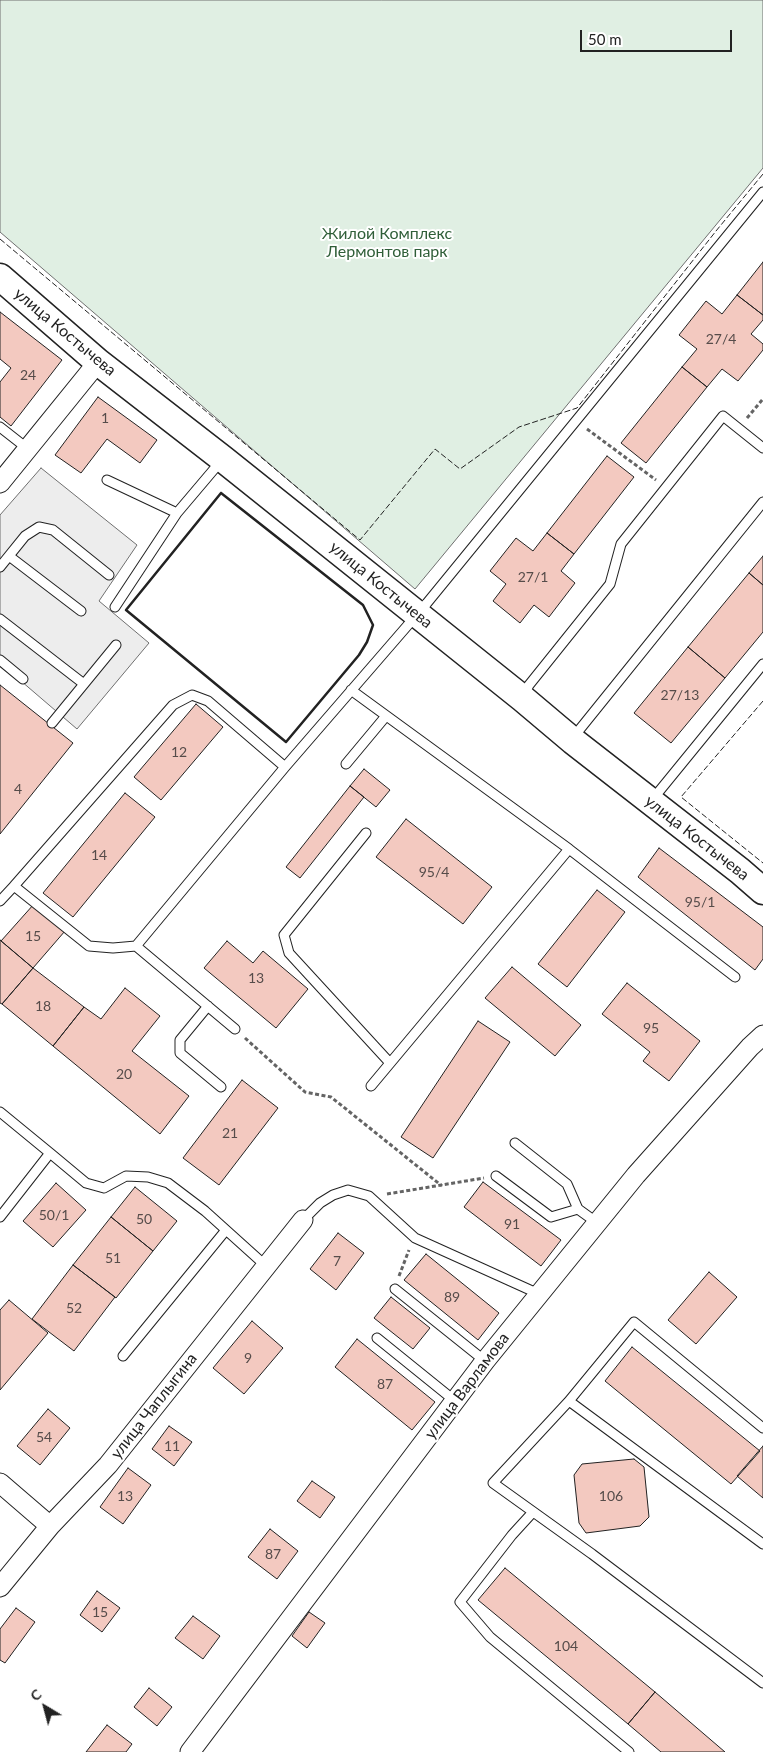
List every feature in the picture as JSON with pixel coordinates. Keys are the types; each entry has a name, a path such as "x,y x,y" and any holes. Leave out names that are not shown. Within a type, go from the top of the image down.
{"street":[{"name":"улица Костычева","path":"0,277 98,362 223,459 573,741 763,891"},
{"path":"0,483 98,362"},
{"name":"улица Варламова","path":"190,1752 485,1361 596,1222 642,1167 763,1035"},
{"name":"улица Чаплыгина","path":"0,1587 50,1526 108,1465 303,1220"},
{"path":"0,1482 50,1526"}],"lane":[{"path":"136,946 285,767 417,614 763,192"},
{"path":"522,698 530,685 610,584 621,544 723,416 763,448"},
{"path":"0,427 28,449"},
{"path":"115,607 177,513 223,459"},
{"path":"107,480 177,513"},
{"path":"573,741 580,729 763,502"},
{"path":"0,567 26,536 39,527 53,530 109,575"},
{"path":"9,556 81,611"},
{"path":"0,619 84,684"},
{"path":"52,723 116,645"},
{"path":"0,660 23,678"},
{"path":"650,802 763,664"},
{"path":"351,690 569,849 735,977"},
{"path":"0,900 173,705 192,695 208,700 285,767"},
{"path":"346,764 386,716"},
{"path":"366,833 284,935 289,953 390,1063"},
{"path":"371,1086 569,849"},
{"path":"14,886 88,946 112,948 136,946 235,1029"},
{"path":"208,1006 180,1040 180,1054 221,1087"},
{"path":"0,1112 86,1183 104,1188 126,1176 148,1178 168,1183 205,1211 266,1266"},
{"path":"515,1144 567,1184 578,1209 596,1222"},
{"path":"0,1217 50,1154"},
{"path":"492,1177 551,1217 578,1209"},
{"path":"303,1220 320,1203 333,1195 348,1190 369,1196 415,1238 539,1294"},
{"path":"123,1356 226,1230"},
{"path":"395,1289 485,1361"},
{"path":"763,1428 634,1322 568,1401 493,1483 763,1682"},
{"path":"377,1338 455,1401"},
{"path":"568,1401 763,1544"},
{"path":"533,1512 512,1535 460,1602 490,1637 629,1752"}],"path":[{"path":"739,428 763,399"},
{"path":"576,421 666,487"},
{"path":"235,1029 305,1092 331,1097 442,1186"},
{"path":"369,1196 492,1177"},
{"path":"395,1289 415,1238"}],"green space":[{"name":"Жилой Комплекс Лермонтов парк","path":"0,0 763,0 763,168 415,589 0,232"}],"shaded area":[{"path":"41,468 137,545 99,601 149,643 77,729 0,663 0,515"}],"building":[{"path":"763,262 763,315 737,295"},
{"path":"737,295 763,315 763,320 751,334 763,344 763,350 738,381 722,369 707,387 682,367 697,349 679,335 706,301 722,314"},
{"path":"0,312 62,360 11,426 0,417 0,382 11,368 0,359"},
{"path":"682,367 707,387 646,463 621,443"},
{"path":"98,397 157,440 140,463 107,439 81,473 55,455"},
{"path":"607,456 634,477 574,554 547,533"},
{"path":"547,533 574,554 561,571 575,583 549,617 534,605 520,623 493,601 506,584 490,571 516,538 533,551"},
{"path":"763,556 763,585 749,573"},
{"path":"749,573 763,585 763,632 725,678 688,647"},
{"path":"688,647 725,678 671,743 634,713"},
{"path":"0,685 73,743 0,834"},
{"path":"196,704 223,727 161,800 134,777"},
{"path":"364,769 390,790 376,807 350,786"},
{"path":"350,786 364,797 300,878 286,867"},
{"path":"125,793 155,817 73,917 43,893"},
{"path":"406,819 492,887 463,924 376,857"},
{"path":"659,848 763,927 763,959 755,970 638,877"},
{"path":"597,890 625,912 567,987 538,964"},
{"path":"34,904 65,931 33,968 1,941"},
{"path":"0,940 33,968 2,1004 0,1003"},
{"path":"227,941 253,963 263,951 308,989 276,1028 204,968"},
{"path":"512,967 581,1025 555,1056 485,998"},
{"path":"33,968 84,1007 53,1046 2,1004"},
{"path":"627,983 700,1041 669,1081 643,1061 650,1052 602,1014"},
{"path":"125,988 160,1016 132,1051 189,1096 160,1134 53,1046 84,1007 101,1019"},
{"path":"478,1021 510,1042 433,1158 401,1137"},
{"path":"242,1080 278,1108 219,1185 183,1158"},
{"path":"483,1182 561,1240 541,1266 464,1207"},
{"path":"56,1183 86,1210 53,1247 23,1221"},
{"path":"135,1187 177,1221 153,1251 111,1217"},
{"path":"111,1217 153,1251 116,1298 73,1265"},
{"path":"338,1233 364,1253 336,1290 310,1269"},
{"path":"426,1254 499,1313 478,1340 404,1280"},
{"path":"73,1265 115,1297 74,1351 32,1319"},
{"path":"709,1272 737,1297 696,1344 668,1320"},
{"path":"391,1297 430,1328 413,1349 374,1318"},
{"path":"9,1300 48,1333 0,1390 0,1310"},
{"path":"252,1321 283,1348 244,1394 213,1368"},
{"path":"357,1339 435,1402 412,1430 335,1367"},
{"path":"632,1347 760,1451 731,1484 605,1381"},
{"path":"48,1409 70,1428 40,1465 17,1446"},
{"path":"169,1426 192,1442 174,1466 152,1449"},
{"path":"763,1446 763,1498 737,1476"},
{"path":"634,1459 644,1467 649,1517 640,1526 586,1533 579,1523 574,1475 582,1464"},
{"path":"128,1468 151,1485 123,1524 100,1507"},
{"path":"312,1481 335,1497 320,1518 297,1501"},
{"path":"270,1529 298,1551 277,1579 248,1557"},
{"path":"505,1568 655,1692 628,1724 478,1600"},
{"path":"97,1591 120,1608 102,1632 80,1615"},
{"path":"16,1608 35,1622 5,1663 0,1660 0,1629"},
{"path":"309,1612 325,1623 307,1648 292,1636"},
{"path":"193,1616 220,1636 203,1659 175,1638"},
{"path":"149,1688 172,1707 157,1726 134,1707"},
{"path":"655,1692 725,1752 661,1752 628,1724"},
{"path":"107,1725 132,1744 126,1752 86,1752"}],"fence":[{"path":"0,239 360,540 435,449 460,469 519,427 577,408 763,174"},
{"path":"763,701 681,797 763,863"}],"wall":[{"path":"221,493 363,605 373,625 367,642 359,655 286,742 126,610 221,493"}]}
